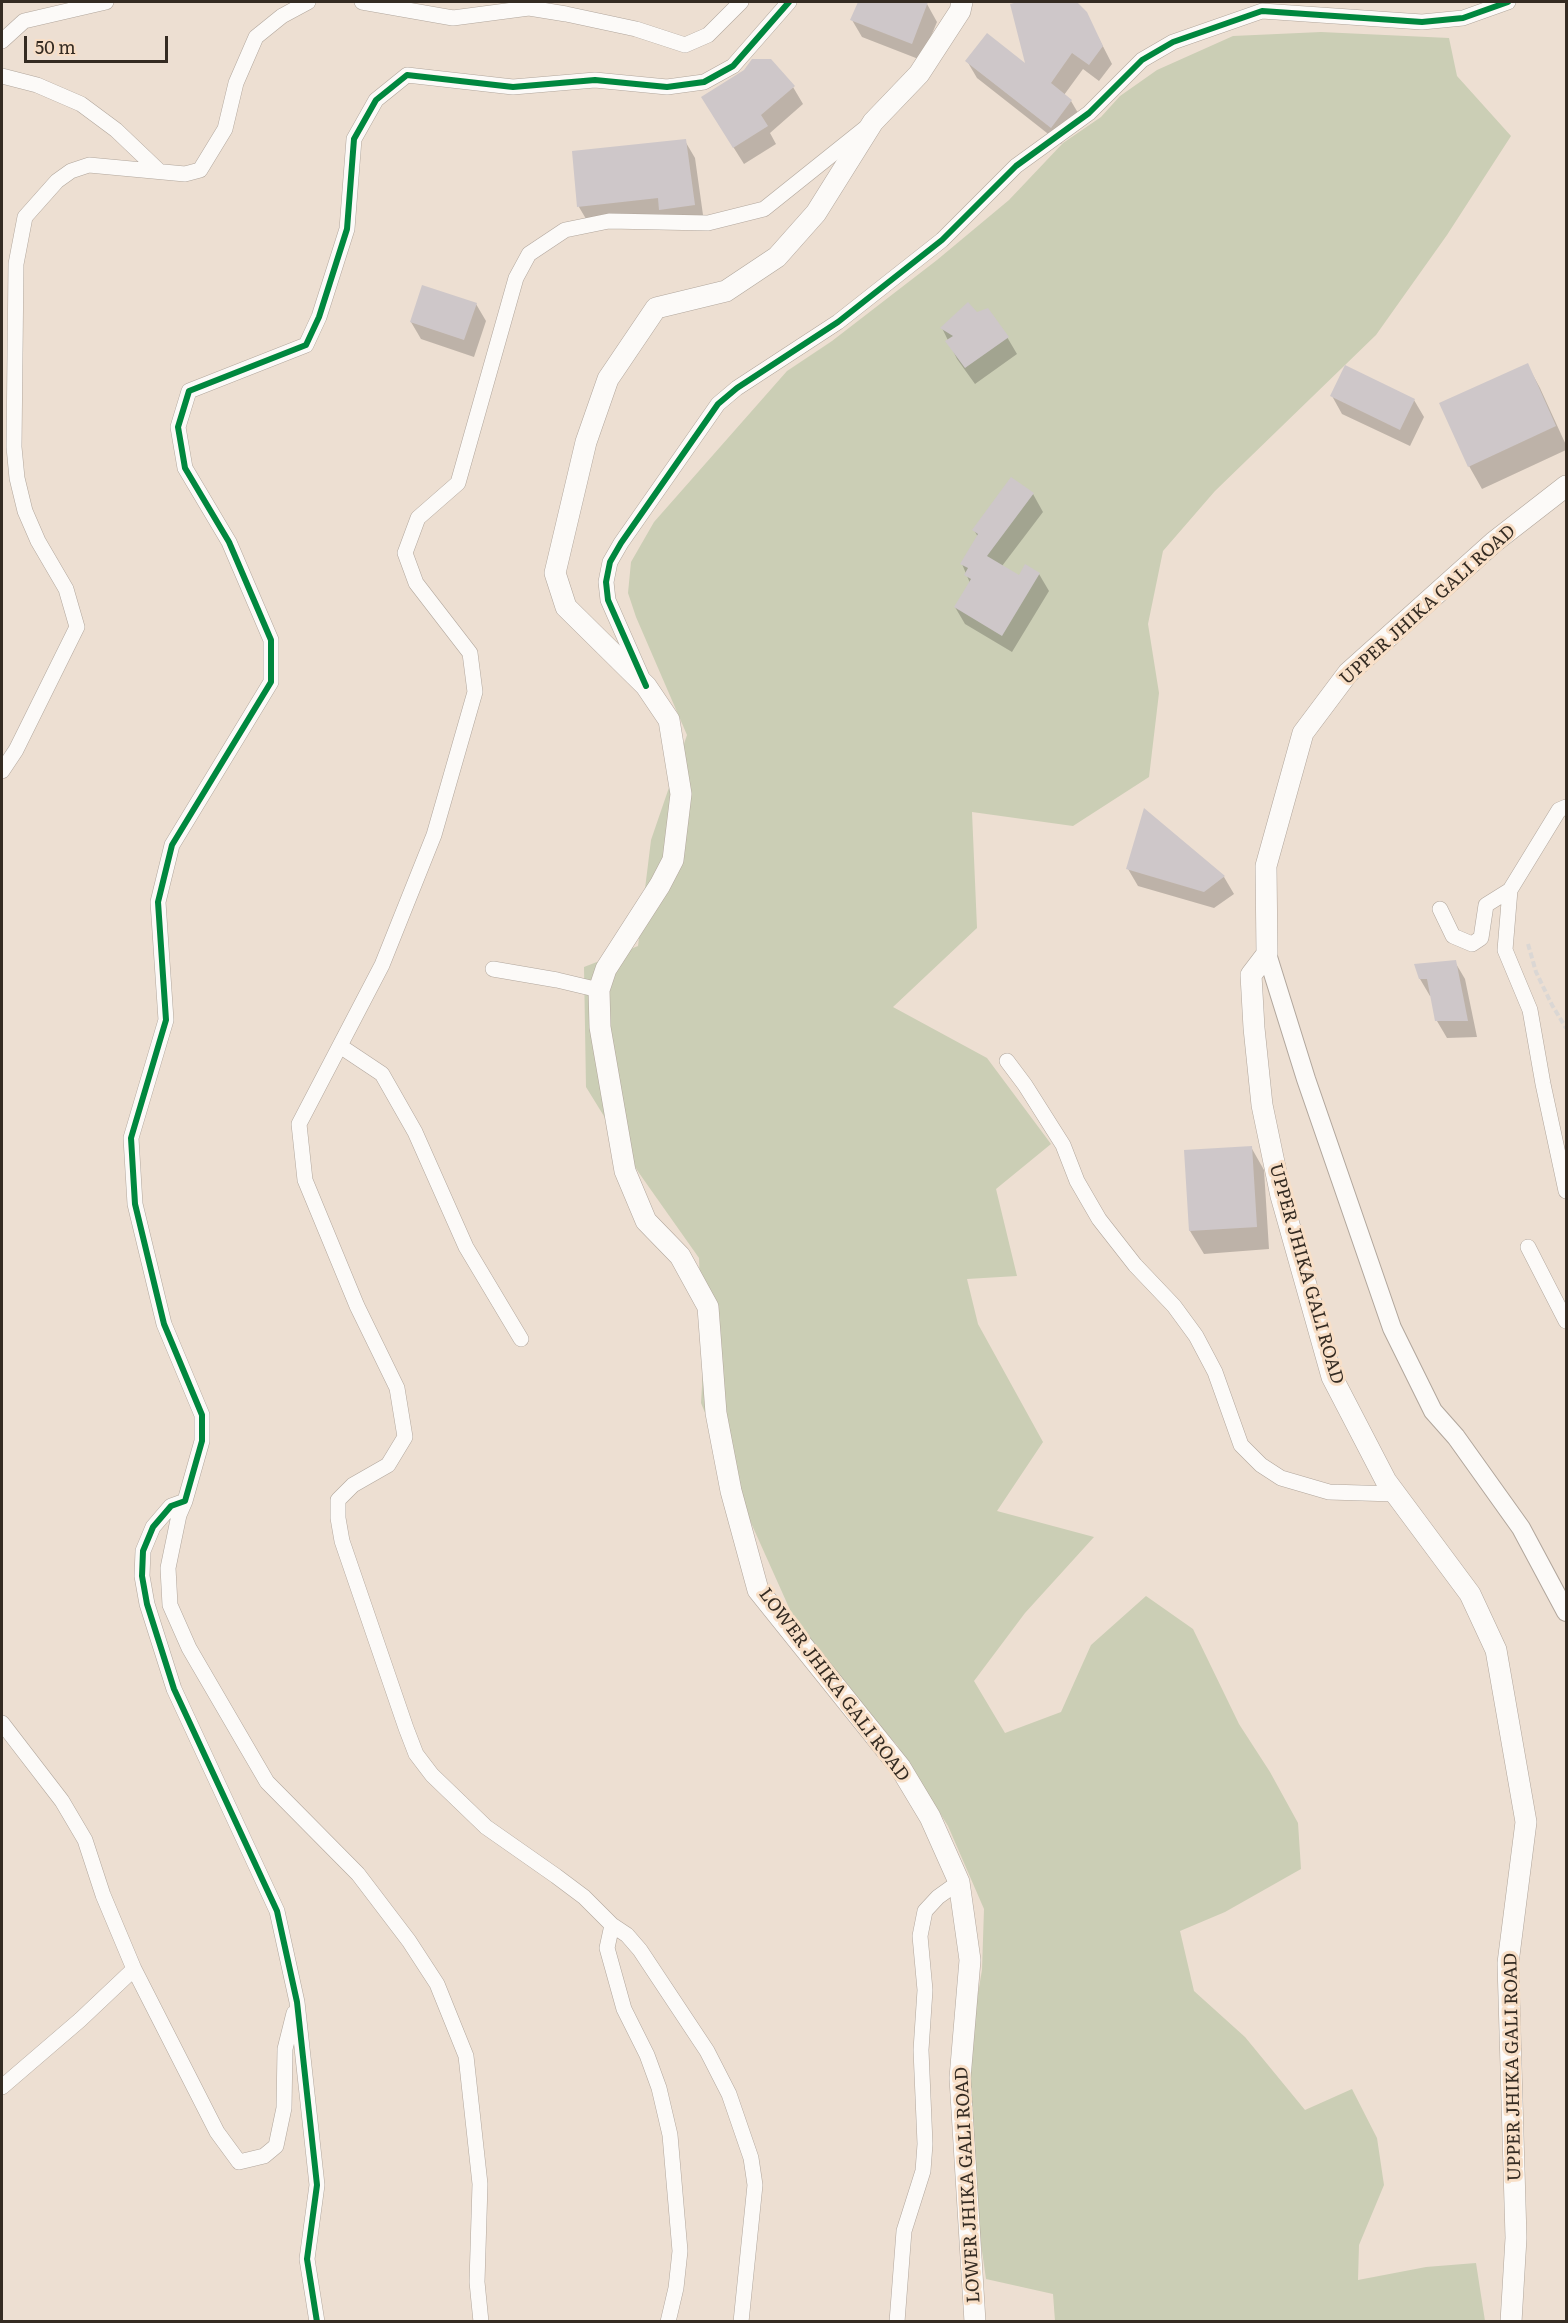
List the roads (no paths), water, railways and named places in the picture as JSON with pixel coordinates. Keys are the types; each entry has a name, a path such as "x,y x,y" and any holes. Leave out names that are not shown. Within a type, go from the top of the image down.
{"main road":[{"name":"LOWER JHIKA GALI ROAD","path":"963,2 960,11 919,74 873,122 816,213 777,257 726,291 656,308 608,379 586,442 555,573 566,607 646,687 669,720 681,794 674,860 606,969 598,990 600,1027 625,1171 646,1221 680,1256 708,1307 716,1413 731,1491 758,1590 900,1767 930,1817 959,1882 970,1960 960,2078 975,2322"},
{"name":"UPPER JHIKA GALI ROAD","path":"1510,2322 1516,2238 1508,1963 1526,1822 1496,1650 1470,1594 1386,1481 1332,1377 1281,1196 1262,1105 1251,975 1267,954 1266,866 1302,733 1348,673 1494,542 1566,486"}],"street":[{"path":"2,41 24,21 106,2"},
{"path":"2,771 16,750 76,627 66,589 38,541 25,511 17,478 14,447 16,264 26,217 50,188 71,171 89,165 185,174 200,170 225,129 236,83 256,37 282,16 308,2"},
{"path":"362,2 453,18 529,8 636,30 685,45 708,35 741,2"},
{"path":"481,2322 477,2282 480,2184 466,2056 437,1984 409,1941 358,1874 267,1782 189,1648 170,1605 168,1568 179,1515 202,1441 202,1415 164,1323 135,1204 131,1138 166,1020 158,902 172,845 271,682 271,640 229,542 185,468 178,427 189,391 306,345 319,317 347,229 354,139 376,100 407,75 513,87 595,80 667,87 704,82 733,66 789,2"},
{"path":"646,687 608,600 606,582 610,562 718,404 737,388 838,322 942,240 1016,166 1089,113 1143,60 1173,42 1262,11 1422,22 1463,18 1508,2"},
{"path":"2,76 37,85 81,104 116,130 158,170"},
{"path":"741,2322 755,2185 751,2158 729,2094 707,2051 640,1950 627,1935 612,1925 584,1898 556,1876 486,1827 432,1775 416,1754 342,1541 338,1518 338,1500 353,1485 388,1465 405,1437 397,1388 357,1306 305,1180 299,1124 382,965 434,835 475,692 470,653 416,584 405,553 418,518 458,483 516,278 529,254 565,230 609,221 708,223 764,209 873,122"},
{"path":"1440,909 1453,936 1472,944 1481,938 1486,905 1510,890 1559,810 1566,807"},
{"path":"1510,890 1505,950 1530,1010 1566,1191"},
{"path":"1267,954 1306,1079 1392,1328 1433,1411 1456,1437 1521,1528 1566,1612"},
{"path":"493,969 598,990"},
{"path":"340,1046 382,1074 415,1132 466,1247 521,1339"},
{"path":"1006,1061 1024,1084 1063,1145 1077,1181 1099,1219 1135,1265 1174,1306 1196,1336 1215,1372 1241,1445 1262,1465 1281,1478 1329,1492 1395,1494"},
{"path":"1528,1247 1566,1321"},
{"path":"185,1501 171,1506 153,1527 143,1551 142,1576 147,1604 174,1689 277,1911 297,2002 317,2185 307,2259 317,2322"},
{"path":"2,1723 62,1801 84,1840 103,1895 134,1969 217,2132 239,2162 264,2156 276,2146 284,2108 285,2049 297,2002"},
{"path":"897,2322 904,2231 923,2171 925,2144 921,2050 925,1990 920,1936 925,1911 938,1897 959,1882"},
{"path":"612,1925 607,1948 624,2009 647,2055 666,2111 670,2135 680,2251 676,2288 668,2322"},
{"path":"2,2088 134,1969"}]}
